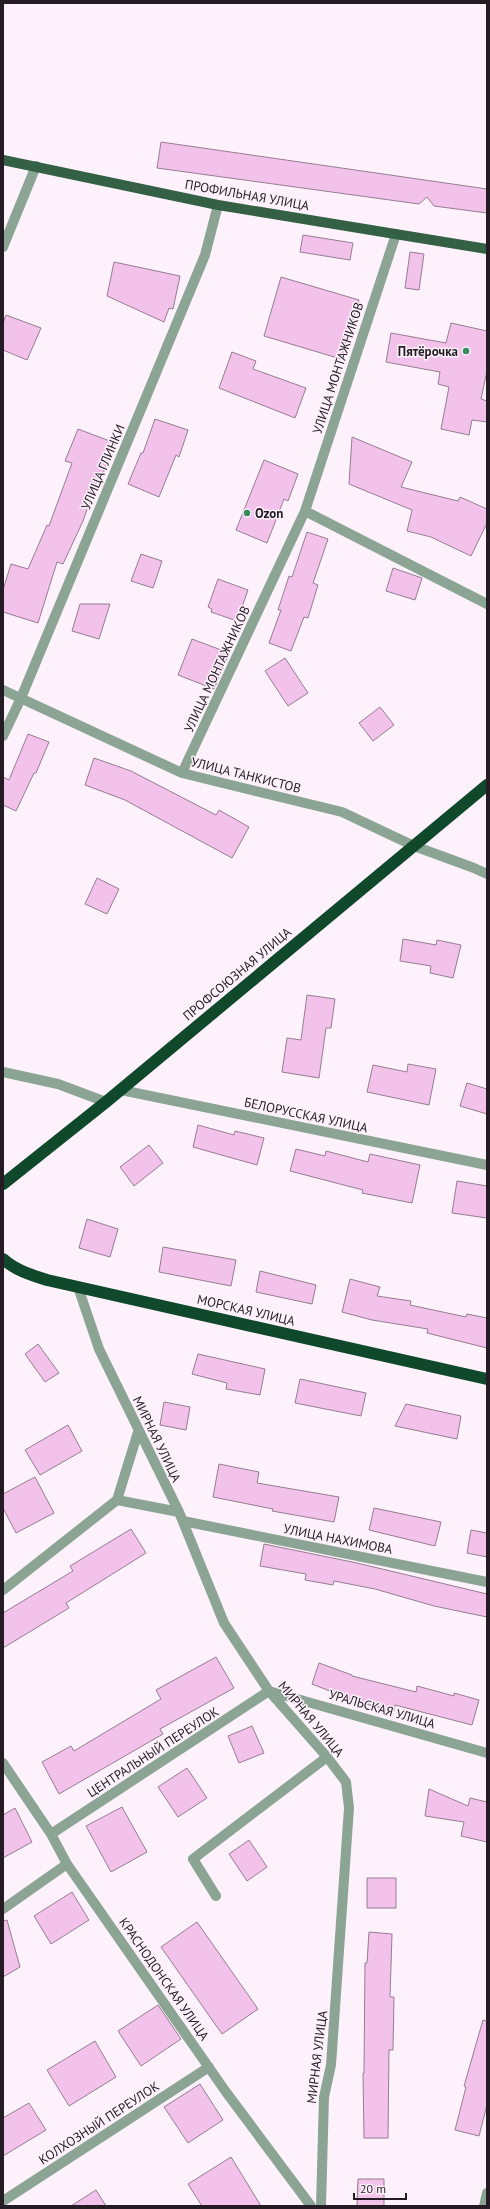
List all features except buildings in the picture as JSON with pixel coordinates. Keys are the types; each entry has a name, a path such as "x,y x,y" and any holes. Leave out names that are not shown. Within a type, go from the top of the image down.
{"highway":[{"name":"ПРОФСОЮЗНАЯ УЛИЦА","path":"3,1184 121,1090 487,785"},
{"name":"МОРСКАЯ УЛИЦА","path":"3,1259 10,1265 27,1273 78,1287 487,1379"}],"main road":[{"name":"ПРОФИЛЬНАЯ УЛИЦА","path":"3,160 218,204 487,249"}],"street":[{"path":"3,246 36,166"},
{"name":"УЛИЦА ГЛИНКИ","path":"3,736 21,698 205,255 218,204"},
{"name":"УЛИЦА МОНТАЖНИКОВ","path":"182,773 305,511 396,234"},
{"path":"305,511 487,604"},
{"name":"УЛИЦА ТАНКИСТОВ","path":"3,690 182,773 342,812 414,846 487,874"},
{"path":"3,1072 58,1084 106,1102"},
{"name":"БЕЛОРУССКАЯ УЛИЦА","path":"121,1090 487,1165"},
{"name":"МИРНАЯ УЛИЦА","path":"78,1287 99,1349 138,1432 181,1517 224,1623 269,1691 328,1758 346,1782 349,1808 332,2065 324,2096 321,2206"},
{"path":"3,1590 117,1500 138,1432"},
{"name":"УЛИЦА НАХИМОВА","path":"117,1500 181,1517 487,1582"},
{"name":"УРАЛЬСКАЯ УЛИЦА","path":"269,1691 487,1753"},
{"name":"ЦЕНТРАЛЬНЫЙ ПЕРЕУЛОК","path":"52,1834 269,1691"},
{"path":"216,1896 193,1859 328,1758"},
{"name":"КРАСНОДОНСКАЯ УЛИЦА","path":"3,1763 52,1834 67,1864 209,2067 311,2206"},
{"path":"3,1909 67,1864"},
{"name":"КОЛХОЗНЫЙ ПЕРЕУЛОК","path":"3,2200 209,2067"},
{"path":"484,2206 487,2194"}],"place":[{"name":"Пятёрочка","path":"466,351"},
{"name":"Ozon","path":"247,513"}]}
